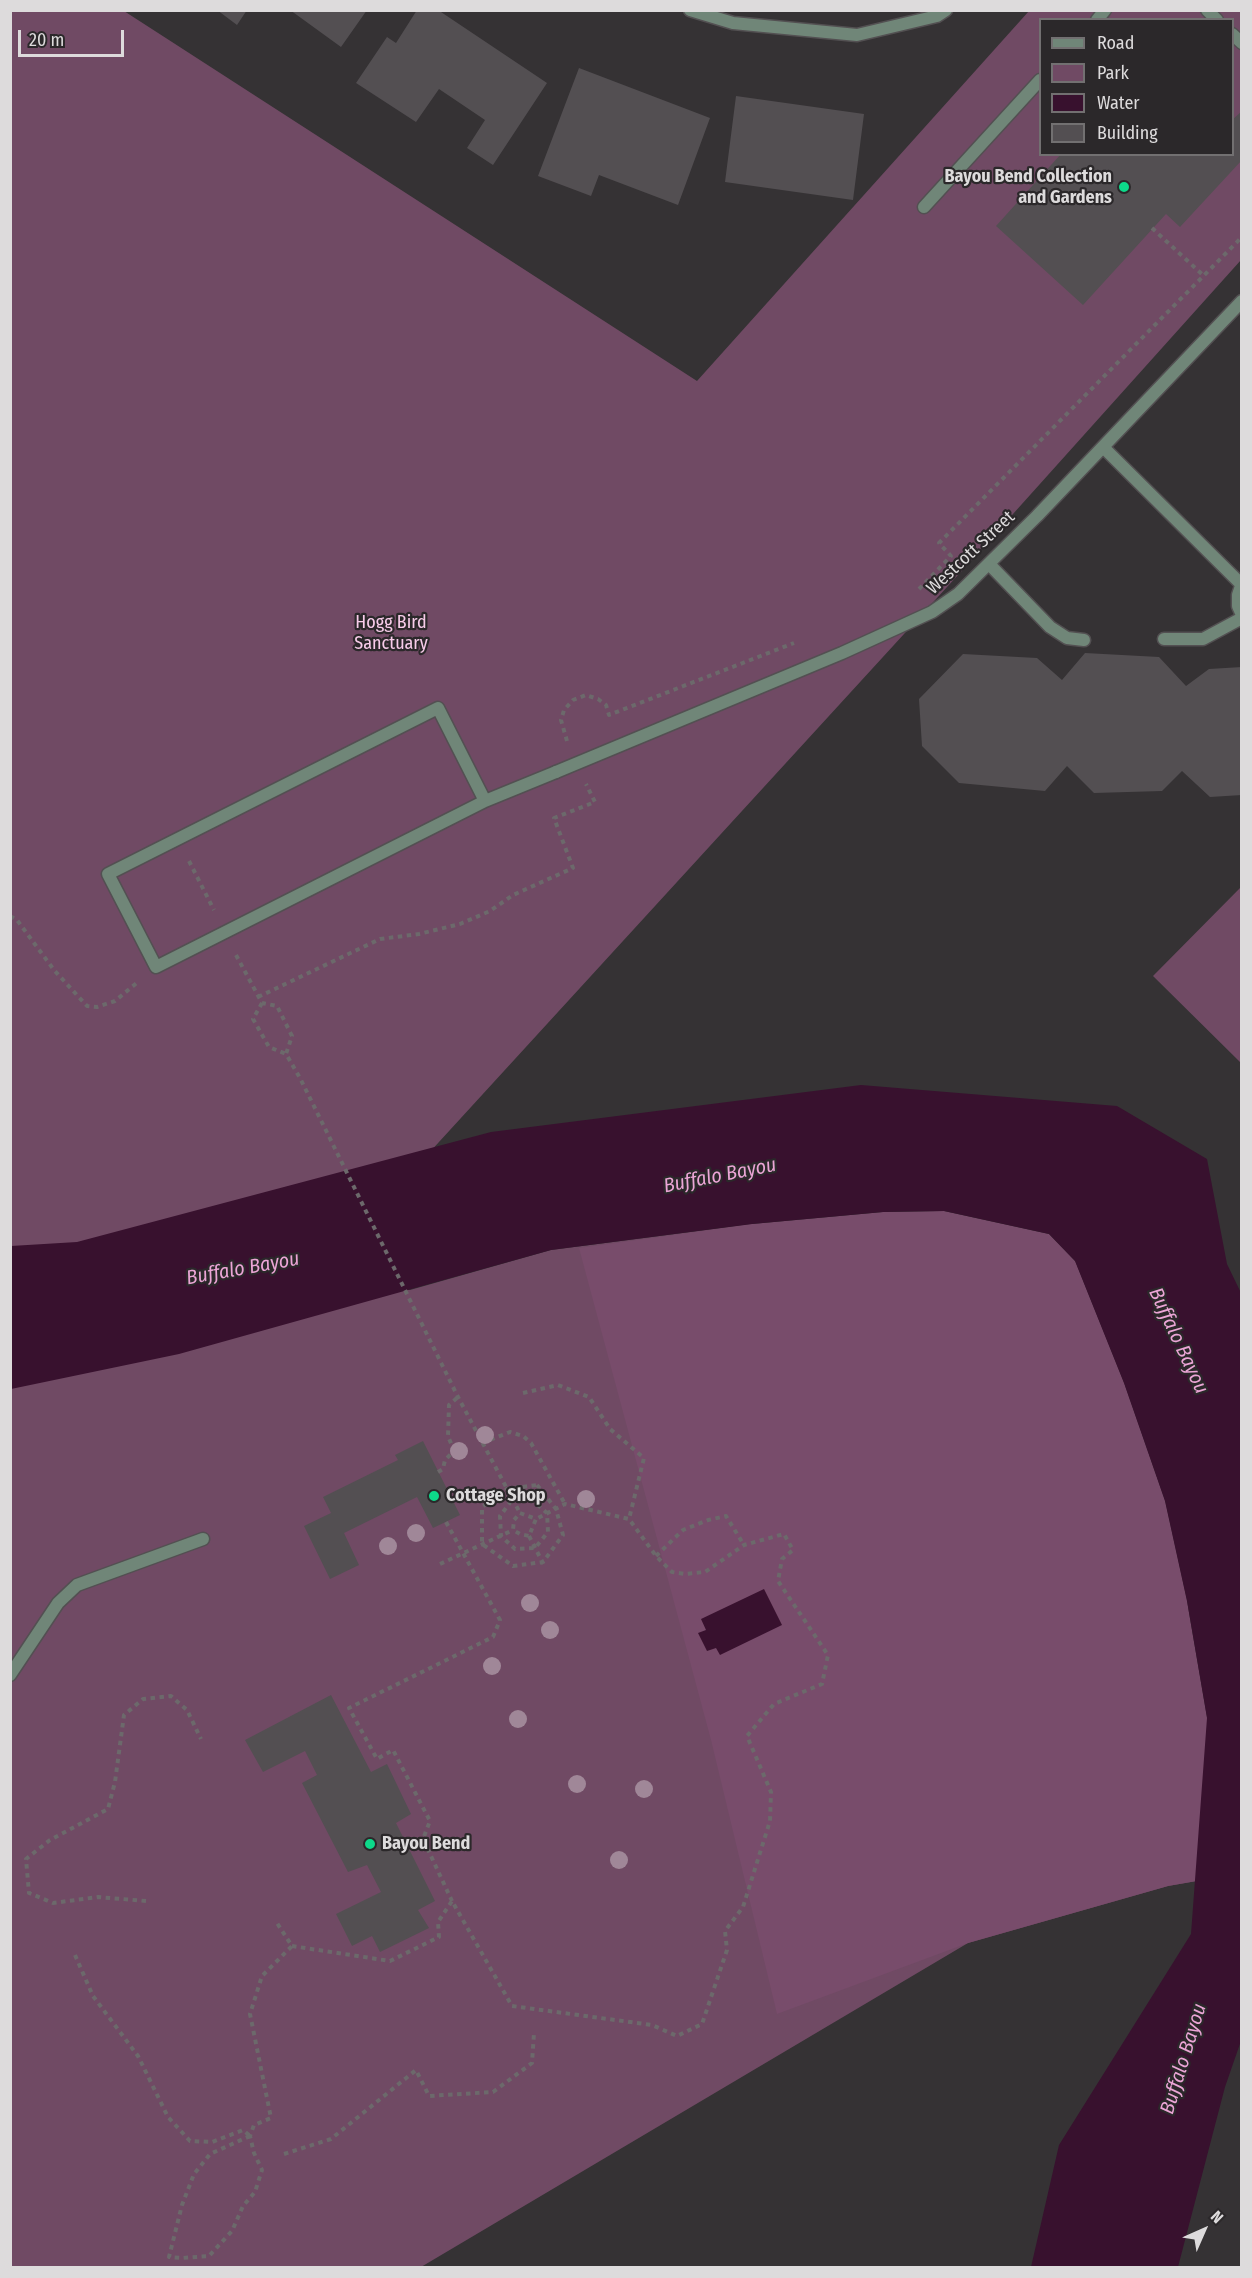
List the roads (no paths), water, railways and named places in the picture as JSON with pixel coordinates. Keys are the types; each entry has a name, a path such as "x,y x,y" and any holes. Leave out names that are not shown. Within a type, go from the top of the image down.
{"street":[{"path":"690,10 732,23 857,35 937,16 946,10"},
{"path":"924,207 1039,83"},
{"name":"Westcott Street","path":"485,801 438,708 108,874 156,967 485,801 842,653 932,612 958,594 989,564 1104,448 1242,301"},
{"path":"1104,448 1241,583 1238,606 1242,616 1203,639 1164,639"},
{"path":"989,564 1050,627 1067,638 1084,640"},
{"path":"10,1675 58,1604 78,1586 203,1539"}],"water":[{"name":"Buffalo Bayou","path":"861,1085 1117,1106 1207,1159 1227,1264 1242,1295 1242,2038 1225,2087 1178,2267 1031,2267 1059,2145 1191,1934 1207,1718 1187,1601 1165,1501 1124,1383 1075,1261 1049,1234 944,1211 883,1212 752,1224 551,1250 179,1354 11,1389 11,1246 77,1242 491,1132"},
{"path":"764,1589 782,1625 720,1655 716,1648 707,1651 698,1633 706,1630 701,1619"}],"place":[{"name":"Bayou Bend Collection and Gardens","path":"1124,187"},
{"name":"Cottage Shop","path":"434,1496"},
{"name":"Bayou Bend","path":"370,1844"}],"park label":[{"name":"Hogg Bird Sanctuary","path":"391,633"}]}
